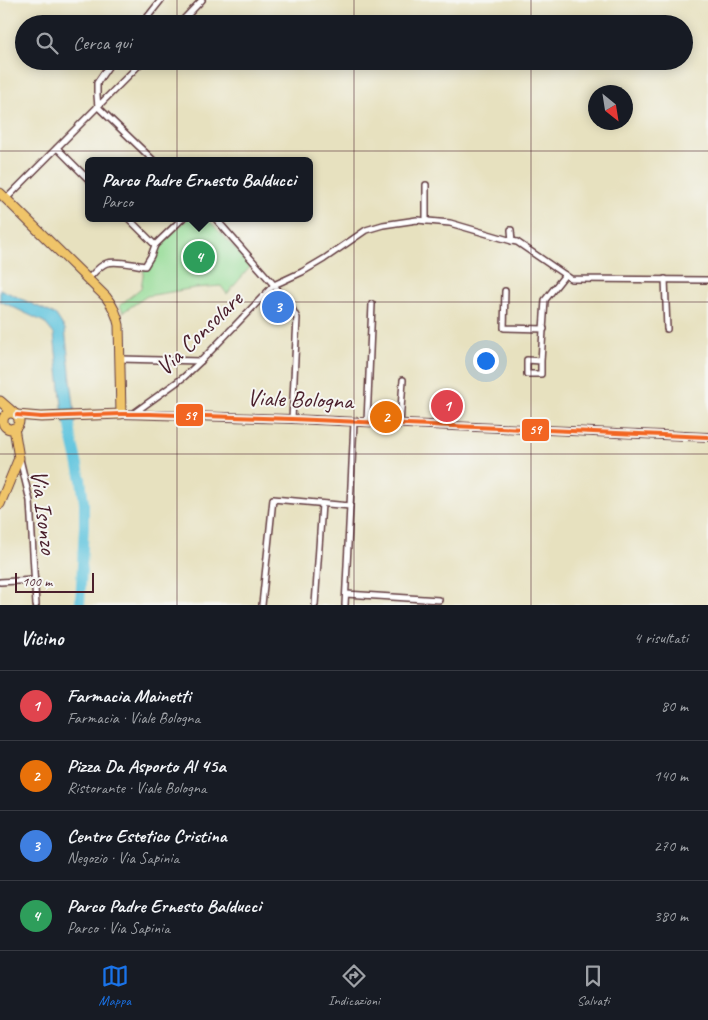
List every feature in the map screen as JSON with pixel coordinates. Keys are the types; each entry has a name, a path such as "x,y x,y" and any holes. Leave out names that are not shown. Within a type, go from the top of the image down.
{"main road":[{"path":"2,196 113,306 119,324 121,414"},
{"path":"0,401 16,415 19,421 15,429 19,458 0,504"},
{"path":"15,429 9,429 3,424 1,415 11,413 16,415"},
{"name":"Viale Bologna","path":"16,415 43,417 134,414 292,419 708,437"},
{"name":"Viale Bologna","path":"15,429 28,420 43,417"}],"street":[{"path":"149,15 161,0"},
{"path":"188,15 202,0"},
{"path":"106,70 97,83 98,107 150,157"},
{"path":"2,196 57,148 135,70"},
{"path":"57,148 85,176"},
{"path":"426,185 426,221"},
{"name":"Via Consolare","path":"134,414 184,377 274,285 324,260 366,230 383,225 417,220 426,221 450,224 512,240 570,279 708,280"},
{"path":"132,222 155,245"},
{"path":"88,280 106,263 145,266 155,245 179,222"},
{"path":"219,222 292,307 297,318 292,419"},
{"path":"511,230 512,240"},
{"path":"541,361 545,300 565,275"},
{"path":"665,279 667,329"},
{"path":"505,291 504,328 544,329"},
{"path":"367,422 372,304"},
{"path":"120,359 201,361"},
{"path":"400,424 403,380"},
{"path":"345,605 354,422"},
{"name":"Via Isonzo","path":"19,454 30,501 36,605"},
{"path":"262,605 273,499 350,506"},
{"path":"315,605 322,504"},
{"path":"0,582 35,580"},
{"path":"346,594 438,600"}],"green space":[{"path":"184,222 211,222 251,266 227,294 221,286 147,296 123,312 120,305 141,288 144,269 149,269 158,248"}],"water":[{"path":"0,289 56,315 65,329 76,423 64,424 54,334 44,322 0,301"}],"waterway":[{"path":"68,411 84,503 80,605"}],"transit line":[{"name":"59","path":"17,415 41,417 150,414 708,437"}],"place":[{"name":"Parco Padre Ernesto Balducci","path":"199,257"},
{"name":"Centro Estetico Cristina","path":"278,307"},
{"name":"Farmacia Mainetti","path":"447,406"},
{"name":"Pizza Da Asporto Al 45a","path":"386,417"}]}
